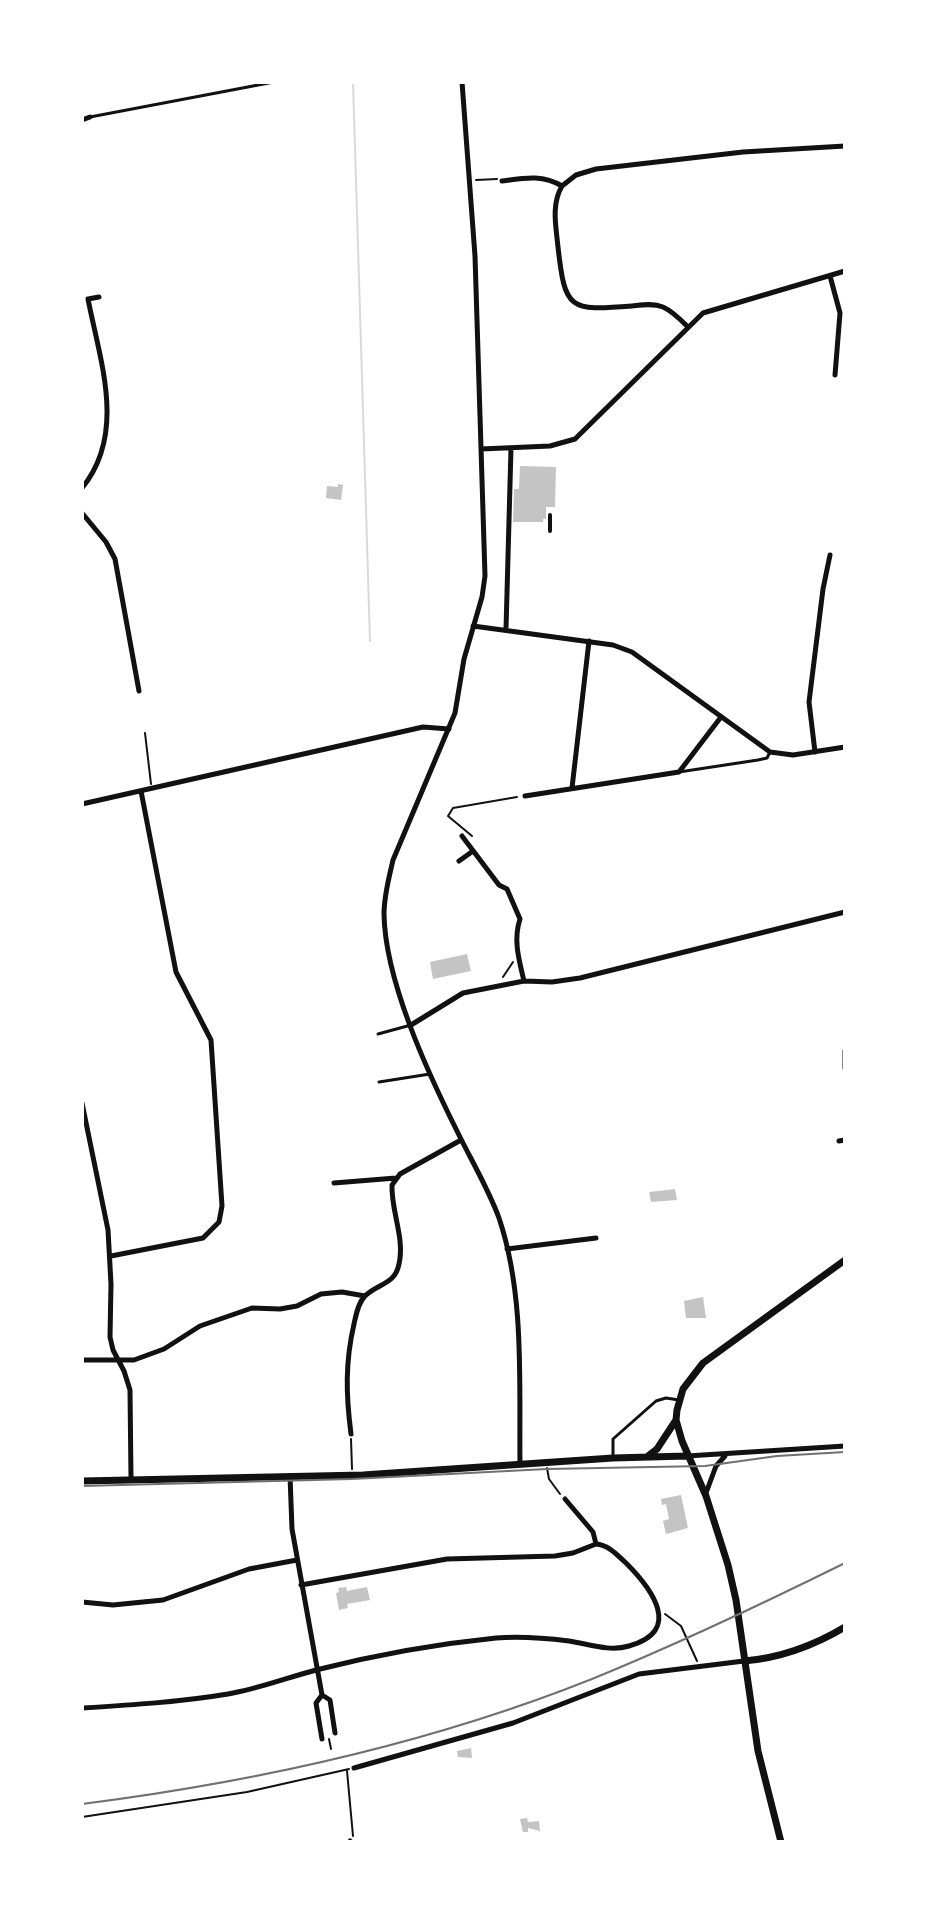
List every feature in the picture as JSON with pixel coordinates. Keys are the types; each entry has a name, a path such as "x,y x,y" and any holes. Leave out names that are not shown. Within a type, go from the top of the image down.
{"main road":[{"path":"647,1457 657,1449 676,1420 679,1400 688,1380 703,1363 845,1260"},
{"path":"676,1420 723,1547 736,1600 758,1751 781,1842"},
{"path":"82,1481 352,1475 687,1456"},
{"path":"744,1661 778,1656 845,1627"}],"street":[{"path":"462,82 470,180 485,576 449,729 399,845 385,901 386,938 411,1025 499,1218 507,1249 516,1324 520,1466"},
{"path":"82,120 90,117"},
{"path":"687,326 661,306 592,309 570,300 562,282 555,218 557,195 562,186 576,175 596,169 743,152 845,146"},
{"path":"502,181 537,177 553,180 562,186"},
{"path":"481,449 552,445 575,439 703,313 845,271"},
{"path":"830,276 840,313 835,375"},
{"path":"82,488 102,454 108,422 88,299 99,297"},
{"path":"506,629 511,448"},
{"path":"82,513 106,542 115,559 139,691"},
{"path":"550,515 550,531"},
{"path":"815,752 809,702 830,555"},
{"path":"473,626 589,641 632,652 770,752 793,755 845,747"},
{"path":"572,788 589,641"},
{"path":"525,796 679,772 721,717"},
{"path":"82,804 423,727 449,729"},
{"path":"111,1256 203,1238 215,1229 222,1206 211,1040 176,972 141,791"},
{"path":"462,836 492,877 507,889 513,899 520,919 517,954 524,981"},
{"path":"459,861 473,851"},
{"path":"411,1025 463,993 499,984 580,978 845,912"},
{"path":"845,1051 845,1068"},
{"path":"82,1103 85,1143 106,1219 111,1256 110,1337 130,1390 131,1478"},
{"path":"334,1183 396,1178 461,1140"},
{"path":"351,1434 345,1389 346,1364 356,1313 365,1296 390,1283 399,1266 400,1249 392,1191 396,1178"},
{"path":"507,1249 596,1238"},
{"path":"82,1360 134,1360 164,1349 200,1326 252,1308 297,1306 321,1294 342,1292 365,1296"},
{"path":"687,1456 726,1456 845,1446"},
{"path":"706,1496 710,1478 726,1456"},
{"path":"290,1476 292,1529 301,1585 322,1695 330,1700 335,1733"},
{"path":"565,1499 593,1532 596,1544"},
{"path":"82,1708 218,1695 431,1646 505,1638 552,1639 621,1649 644,1640 659,1621 659,1610 652,1594 606,1545 596,1544 555,1556 447,1559 301,1585"},
{"path":"82,1602 113,1605 163,1600 249,1569 297,1560"},
{"path":"354,1768 513,1723 639,1674 744,1661"},
{"path":"322,1695 316,1703 322,1739"}],"lane":[{"path":"90,117 274,82"},
{"path":"679,772 767,758 770,752"},
{"path":"378,1034 411,1025"},
{"path":"379,1082 431,1074"},
{"path":"613,1458 613,1439 623,1429 656,1401 666,1398 679,1400"}],"path":[{"path":"470,180 502,181"},
{"path":"145,733 152,789"},
{"path":"469,844 472,836 448,816 453,808 525,796"},
{"path":"499,984 517,954"},
{"path":"351,1434 352,1475"},
{"path":"547,1463 549,1479 565,1499"},
{"path":"659,1610 681,1626 699,1665"},
{"path":"82,1817 247,1792 347,1770 353,1838 350,1841"}],"building":[{"path":"520,466 556,467 555,507 546,507 543,522 513,522 514,489 519,489"},
{"path":"338,484 343,485 341,500 326,498 327,486 338,487"},
{"path":"467,954 471,971 433,979 430,962"},
{"path":"675,1189 677,1200 651,1202 649,1192"},
{"path":"703,1297 706,1318 686,1318 684,1301"},
{"path":"681,1495 688,1528 666,1534 663,1521 669,1519 666,1504 662,1505 661,1499"},
{"path":"346,1587 347,1591 367,1587 370,1600 347,1604 348,1608 339,1610 336,1593 339,1592 338,1588"},
{"path":"471,1748 472,1758 458,1757 457,1751"},
{"path":"527,1818 528,1822 539,1821 540,1831 528,1828 528,1832 523,1832 520,1819"}],"waterway":[{"path":"353,82 370,641"}],"tram line":[{"path":"82,1486 705,1466 777,1456 845,1452"}],"railway":[{"path":"82,1804 276,1772 341,1758 468,1723 624,1666 845,1563"}]}
